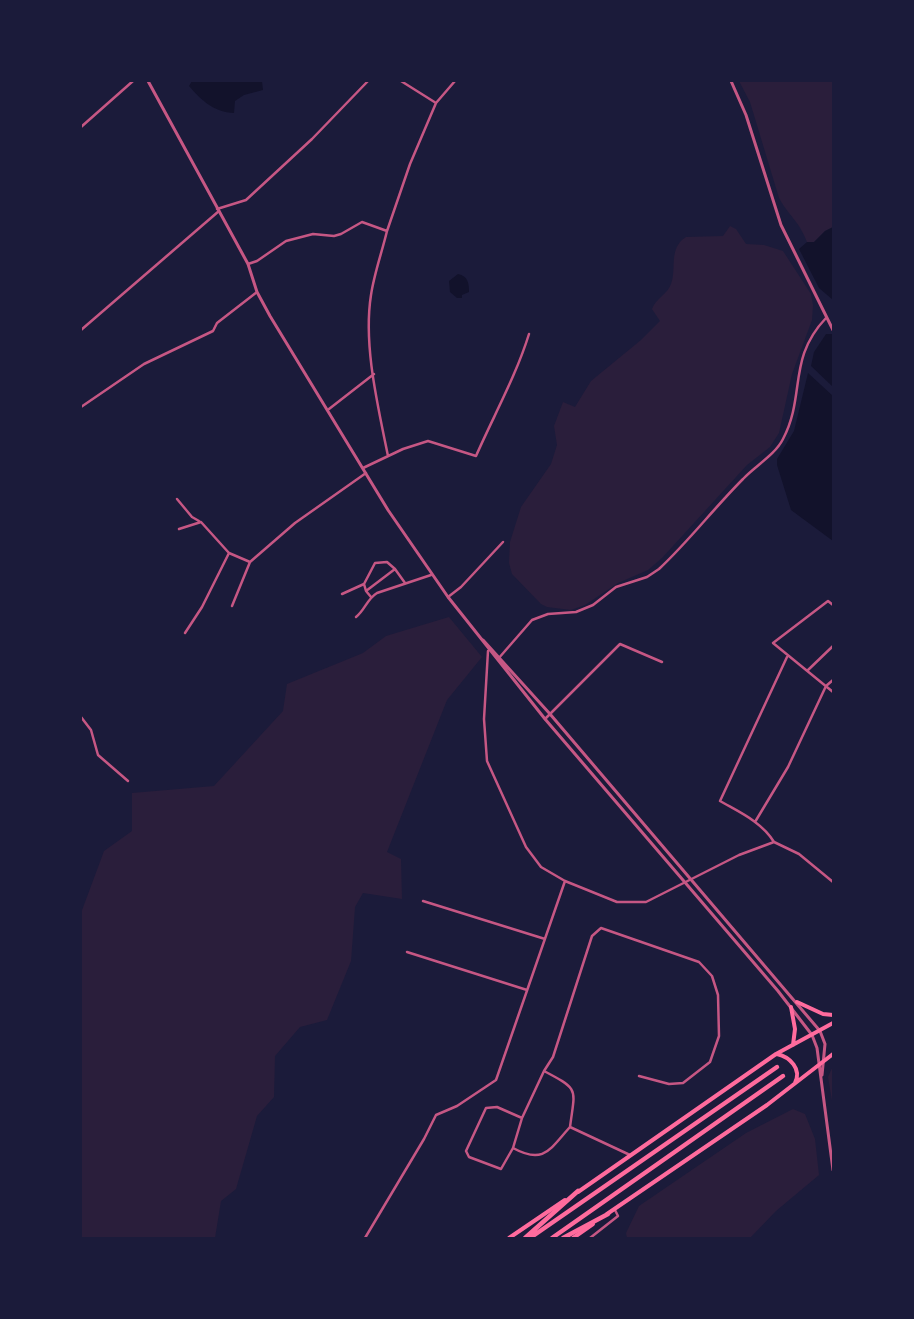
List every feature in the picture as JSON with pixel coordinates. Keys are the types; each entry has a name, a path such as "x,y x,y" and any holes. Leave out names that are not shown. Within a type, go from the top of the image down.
{"highway":[{"path":"530,1238 777,1067"},
{"path":"552,1238 783,1076"},
{"path":"525,1238 578,1191"},
{"path":"563,1238 608,1214"}],"main road":[{"path":"796,1002 818,1012 833,1015"},
{"path":"791,1007 795,1028 793,1045"},
{"path":"509,1238 631,1156 776,1054 833,1023"},
{"path":"776,1054 786,1057 794,1064 798,1075 794,1085"},
{"path":"573,1238 794,1085 833,1054"}],"street":[{"path":"81,127 133,81"},
{"path":"148,81 248,264 258,292 366,473 432,575 488,650 498,658 545,719 791,1007 812,1035 817,1045 833,1170"},
{"path":"81,330 218,210 246,200 312,139 368,81"},
{"path":"401,81 436,103"},
{"path":"388,456 374,374 369,325 371,294 388,231 410,164 436,103 455,81"},
{"path":"730,81 746,115 781,225 833,330"},
{"path":"248,264 257,261 286,240 313,234 334,236 362,222 388,231"},
{"path":"81,407 144,364 213,331 218,322 258,292"},
{"path":"498,658 532,620 548,614 569,614 583,610 616,587 647,577 659,569 743,478 773,452 784,438 789,425 806,345 826,318"},
{"path":"363,468 417,443 432,441 476,456 503,394 519,364 529,334"},
{"path":"329,409 374,374"},
{"path":"232,606 250,562 295,523 366,473"},
{"path":"177,499 192,517 201,522 229,553 250,562"},
{"path":"180,529 201,522"},
{"path":"448,597 461,587 503,542"},
{"path":"185,633 202,607 229,553"},
{"path":"342,594 364,584 375,562 387,562 395,569 405,583"},
{"path":"366,591 395,569"},
{"path":"356,617 363,612 371,597 405,583 423,580 432,575"},
{"path":"364,584 366,591 371,597"},
{"path":"833,605 828,601 773,643 787,657 833,692"},
{"path":"475,633 550,714 820,1031 825,1044 821,1080"},
{"path":"545,719 620,644 662,662"},
{"path":"807,671 833,646"},
{"path":"488,650 484,719 486,761 526,848 534,861 565,881 617,902 646,902 684,881 739,855 774,842"},
{"path":"787,657 720,801 755,822 774,842 800,854 833,882"},
{"path":"755,822 788,767 826,686 833,680"},
{"path":"81,717 91,730 98,755 128,781"},
{"path":"365,1238 424,1139 436,1115 456,1106 496,1080 565,881"},
{"path":"423,901 545,939"},
{"path":"522,1118 497,1107 486,1108 466,1151 469,1157 501,1169 513,1148 522,1118 544,1071 553,1057 592,936 601,928 699,962 712,976 718,995 719,1036 710,1062 683,1083 669,1084 639,1076"},
{"path":"408,952 528,990"},
{"path":"513,1148 533,1156 545,1154 570,1128 574,1094 569,1084 544,1071"},
{"path":"570,1128 631,1156"},
{"path":"590,1238 618,1216 615,1210"}],"shaded area":[{"path":"192,81 262,81 263,90 244,95 235,101 234,113 214,108 204,101 189,86"},
{"path":"739,81 833,81 833,227 825,231 814,242 807,242 801,229 779,198 750,102"},
{"path":"730,226 736,229 746,244 764,245 783,251 811,294 813,305 812,320 792,374 779,433 770,447 747,465 662,558 648,570 618,583 585,605 571,610 547,607 541,604 512,574 509,563 510,542 521,507 551,464 557,445 554,426 563,402 575,407 591,381 641,340 660,321 652,309 671,284 675,253 680,242 686,237 723,236"},
{"path":"833,227 833,300 819,288 799,249 807,242 814,242 825,231"},
{"path":"458,274 466,278 469,286 469,292 462,295 462,298 457,298 450,292 449,281"},
{"path":"826,334 833,334 833,387 811,366 814,352"},
{"path":"808,373 833,396 833,541 791,510 777,465 777,459 794,431"},
{"path":"449,617 482,657 447,700 387,852 401,859 402,899 363,893 355,907 351,961 327,1020 300,1027 275,1056 274,1097 257,1116 236,1189 221,1201 215,1238 81,1238 81,913 104,851 132,831 132,793 214,786 283,711 287,684 363,653 386,636"},
{"path":"833,1066 833,1107 828,1077"},
{"path":"793,1109 805,1114 815,1139 819,1175 776,1211 750,1238 627,1238 626,1233 639,1206 746,1133"}]}
